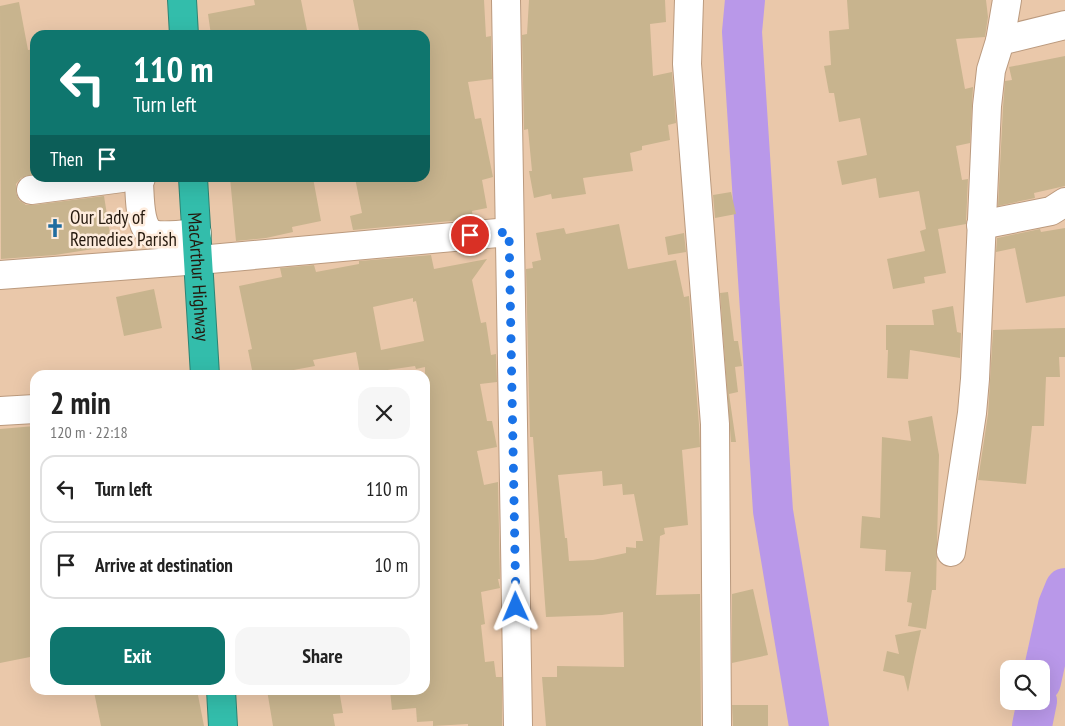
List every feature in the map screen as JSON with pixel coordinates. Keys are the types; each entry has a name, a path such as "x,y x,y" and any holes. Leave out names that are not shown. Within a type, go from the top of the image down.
{"highway":[{"path":"182,0 184,30"},
{"name":"MacArthur Highway","path":"193,182 205,370"},
{"path":"221,695 223,726"}],"street":[{"path":"506,0 518,726"},
{"path":"689,0 687,64 715,424 717,726"},
{"path":"951,552 972,413 978,346 981,225 988,97 991,70 1000,41 1007,0"},
{"path":"1000,41 1065,25"},
{"path":"31,190 92,182"},
{"path":"139,182 143,223 147,231 154,235 198,247"},
{"path":"981,225 1052,211 1065,202"},
{"path":"0,276 198,247 509,232"},
{"path":"0,411 30,409"}],"building":[{"path":"254,0 301,0 307,30 210,30 208,14 255,5"},
{"path":"353,0 484,0 486,37 491,36 492,79 468,82 475,119 481,118 493,177 482,180 487,208 472,211 473,219 353,230 350,216 362,213 356,182 430,182 430,30 359,30"},
{"path":"529,0 665,0 666,22 650,24 653,76 672,72 676,123 668,125 670,140 642,146 642,150 630,153 633,171 583,178 586,194 552,199 551,194 534,198 529,171 532,171 528,129 524,130 522,35 527,34"},
{"path":"847,0 986,0 988,17 985,37 956,39 965,89 973,87 970,143 956,146 962,180 968,179 966,224 938,229 946,273 924,277 925,283 893,289 887,259 925,251 920,231 926,229 919,191 879,198 876,178 842,185 837,161 867,155 860,118 839,122 834,93 829,93 824,66 831,65 829,31 849,29"},
{"path":"19,2 28,50 30,50 30,175 21,178 16,184 16,193 19,200 26,205 33,205 104,196 112,246 55,255 1,259 0,6"},
{"path":"1065,56 1065,186 1034,193 1035,198 998,206 1005,81 1012,80 1009,67"},
{"path":"230,182 314,182 321,221 292,227 293,232 266,238 236,241"},
{"path":"731,192 736,214 715,218 713,195"},
{"path":"619,224 628,269 676,260 684,297 689,296 700,447 682,450 688,525 664,528 665,534 660,536 656,595 700,594 701,726 546,726 542,677 557,677 557,666 624,667 623,612 602,615 546,617 533,437 530,437 526,269 533,268 532,262 541,260 536,233 564,228 566,234","holes":["602,471 603,486 622,484 623,495 634,494 643,541 636,541 636,548 626,547 626,553 593,560 569,561 558,475"]},
{"path":"1065,228 1065,296 1026,303 1015,248 996,252 997,238 1040,229 1041,232"},
{"path":"684,233 686,252 668,255 665,237"},
{"path":"431,255 434,269 487,259 472,280 481,323 486,322 491,355 496,354 497,382 480,384 487,421 492,421 497,447 477,451 484,485 498,482 500,579 498,579 500,588 481,592 485,624 481,625 485,662 494,661 496,677 502,677 502,726 468,726 468,724 433,726 433,721 417,722 416,708 392,710 390,695 430,695 430,370 425,370 425,367 416,369 415,366 388,370 359,370 356,352 313,360 315,366 294,370 252,370 248,350 252,349 239,286 282,277 280,268 314,265 316,272 359,264 359,261","holes":["413,298 413,302 416,301 424,341 381,350 373,307"]},
{"path":"154,289 162,328 124,336 116,297"},
{"path":"728,292 734,341 738,341 742,366 735,367 738,392 729,394 736,442 731,442 720,293"},
{"path":"953,306 957,332 961,333 960,358 910,350 908,379 887,378 888,350 886,350 886,325 934,325 932,310"},
{"path":"1065,328 1065,357 1059,357 1060,377 1046,377 1044,426 1032,426 1026,484 978,480 988,414 993,330"},
{"path":"932,416 939,455 936,590 932,590 926,629 908,626 912,603 907,602 911,572 885,571 886,550 860,548 862,516 880,518 882,437 911,441 908,421"},
{"path":"30,426 30,657 0,663 0,429"},
{"path":"753,589 768,655 732,663 732,594"},
{"path":"921,630 908,692 904,676 883,671 887,651 899,654 895,635"},
{"path":"95,695 198,695 204,726 101,726"},
{"path":"268,695 340,695 343,713 333,714 335,726 273,726"},
{"path":"732,705 768,705 768,726 733,726"}],"waterway":[{"path":"745,0 742,32 773,511 809,726"},
{"path":"1046,660 1058,605 1065,588"},
{"path":"1032,726 1035,710"}],"place":[{"name":"Our Lady of Remedies Parish","path":"55,228"}],"route":[{"path":"470,235 509,232 516,607"}]}
